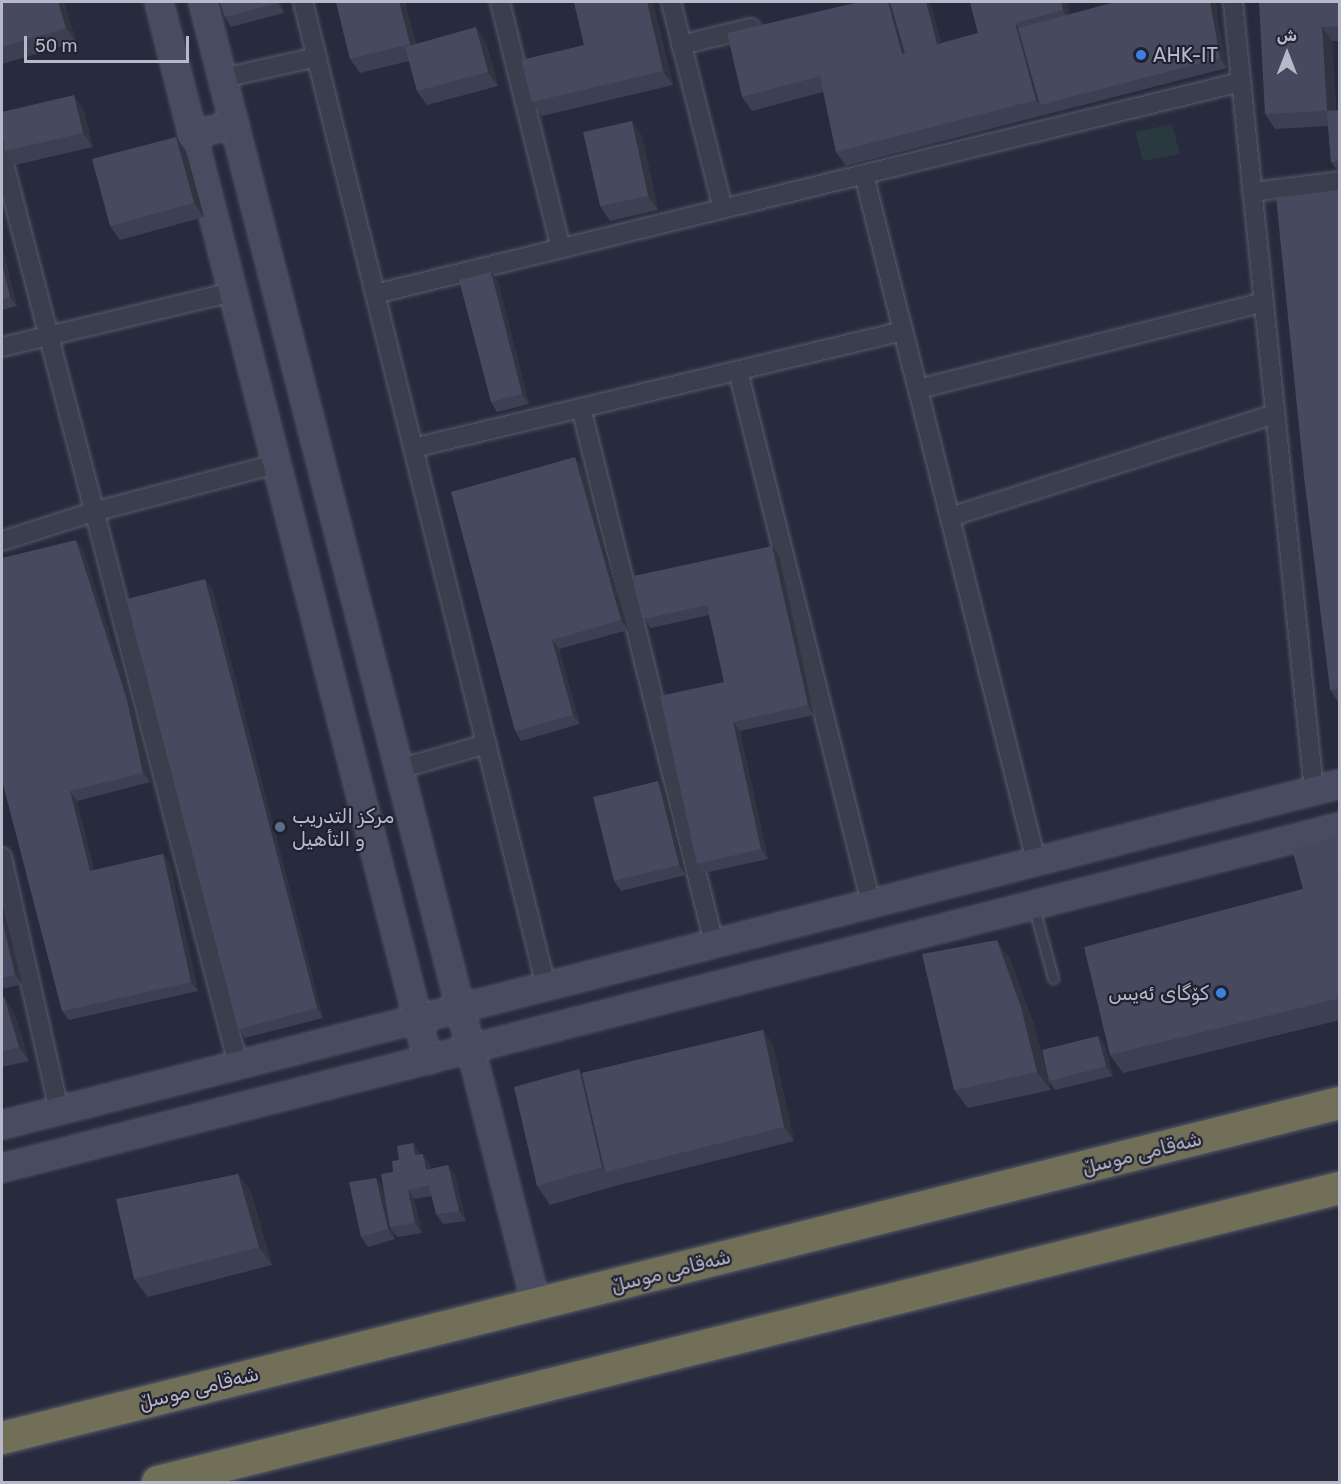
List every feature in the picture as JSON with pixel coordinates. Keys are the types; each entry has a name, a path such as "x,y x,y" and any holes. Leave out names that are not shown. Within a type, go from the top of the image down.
{"highway":[{"name":"شەقامی موسڵ","path":"2,1438 1340,1103"},
{"path":"158,1482 1340,1188"}],"street":[{"path":"159,2 428,1060"},
{"path":"203,2 536,1304"},
{"path":"303,2 546,986"},
{"path":"500,2 561,249"},
{"path":"671,2 723,209"},
{"path":"1233,2 1314,790"},
{"path":"681,45 772,23"},
{"path":"223,78 317,57"},
{"path":"375,294 1241,82"},
{"path":"192,135 235,124"},
{"path":"2,156 46,336 238,1065"},
{"path":"864,175 1036,861"},
{"path":"1252,192 1340,182"},
{"path":"2,347 233,292"},
{"path":"918,389 1264,302"},
{"path":"413,448 903,331"},
{"path":"738,371 871,903"},
{"path":"581,408 714,943"},
{"path":"950,517 1275,414"},
{"path":"2,541 93,512 276,464"},
{"path":"399,769 486,744"},
{"path":"2,1125 1340,784"},
{"path":"2,1168 1340,827"},
{"path":"2,857 59,1110"},
{"path":"944,885 956,924"}],"lane":[{"path":"1033,905 1053,978"}],"shaded area":[{"path":"1172,124 1180,154 1143,161 1135,132"}],"building":[{"path":"2,2 58,2 66,28 2,47"},
{"path":"220,2 277,2 278,3 225,17"},
{"path":"336,2 399,2 410,44 350,59"},
{"path":"574,2 647,2 663,71 532,102 521,60 584,45"},
{"path":"859,2 888,2 902,54 978,33 970,2 1061,2 1063,10 1015,23 1036,100 836,152 820,76 742,97 727,33"},
{"path":"890,2 926,2 937,44 905,53"},
{"path":"1116,2 1210,2 1220,58 1040,105 1018,28"},
{"path":"1259,2 1340,2 1340,26 1322,27 1327,111 1265,114"},
{"path":"476,27 488,72 417,91 405,47"},
{"path":"74,95 83,133 5,151 2,112"},
{"path":"1340,110 1340,161 1331,162 1327,111"},
{"path":"632,121 648,196 600,206 583,132"},
{"path":"176,137 194,203 110,226 92,159"},
{"path":"1340,192 1340,689 1330,690 1304,477 1276,197"},
{"path":"2,263 10,297 2,299"},
{"path":"491,272 522,394 491,402 459,280"},
{"path":"575,457 621,620 552,640 573,715 515,731 451,492"},
{"path":"76,540 127,700 143,773 70,791 90,871 163,854 191,982 62,1011 2,780 2,558"},
{"path":"772,546 808,705 733,722 761,849 697,864 660,696 724,682 707,605 644,619 634,576"},
{"path":"205,579 317,1008 239,1029 127,599"},
{"path":"658,781 679,865 614,881 593,797"},
{"path":"1340,836 1340,879 1303,889 1292,849"},
{"name":"کۆگای ئەیس","path":"1340,879 1340,998 1110,1055 1084,947"},
{"path":"2,919 15,975 2,978"},
{"path":"997,940 1021,1007 1037,1072 954,1090 922,954"},
{"path":"4,997 19,1047 2,1051 2,998"},
{"path":"763,1030 784,1127 605,1172 582,1073"},
{"path":"1098,1036 1106,1066 1049,1081 1042,1050"},
{"path":"579,1069 602,1167 537,1186 514,1087"},
{"path":"413,1143 415,1155 423,1154 426,1170 448,1165 459,1211 436,1214 429,1185 408,1190 415,1223 390,1227 381,1174 393,1172 392,1161 399,1160 397,1146"},
{"path":"238,1174 259,1247 134,1279 116,1199"},
{"path":"376,1178 388,1229 361,1237 349,1182"}],"place":[{"name":"AHK-IT","path":"1141,55"},
{"name":"مركز التدريب و التأهيل","path":"280,827"},
{"name":"کۆگای ئەیس","path":"1221,993"}]}
